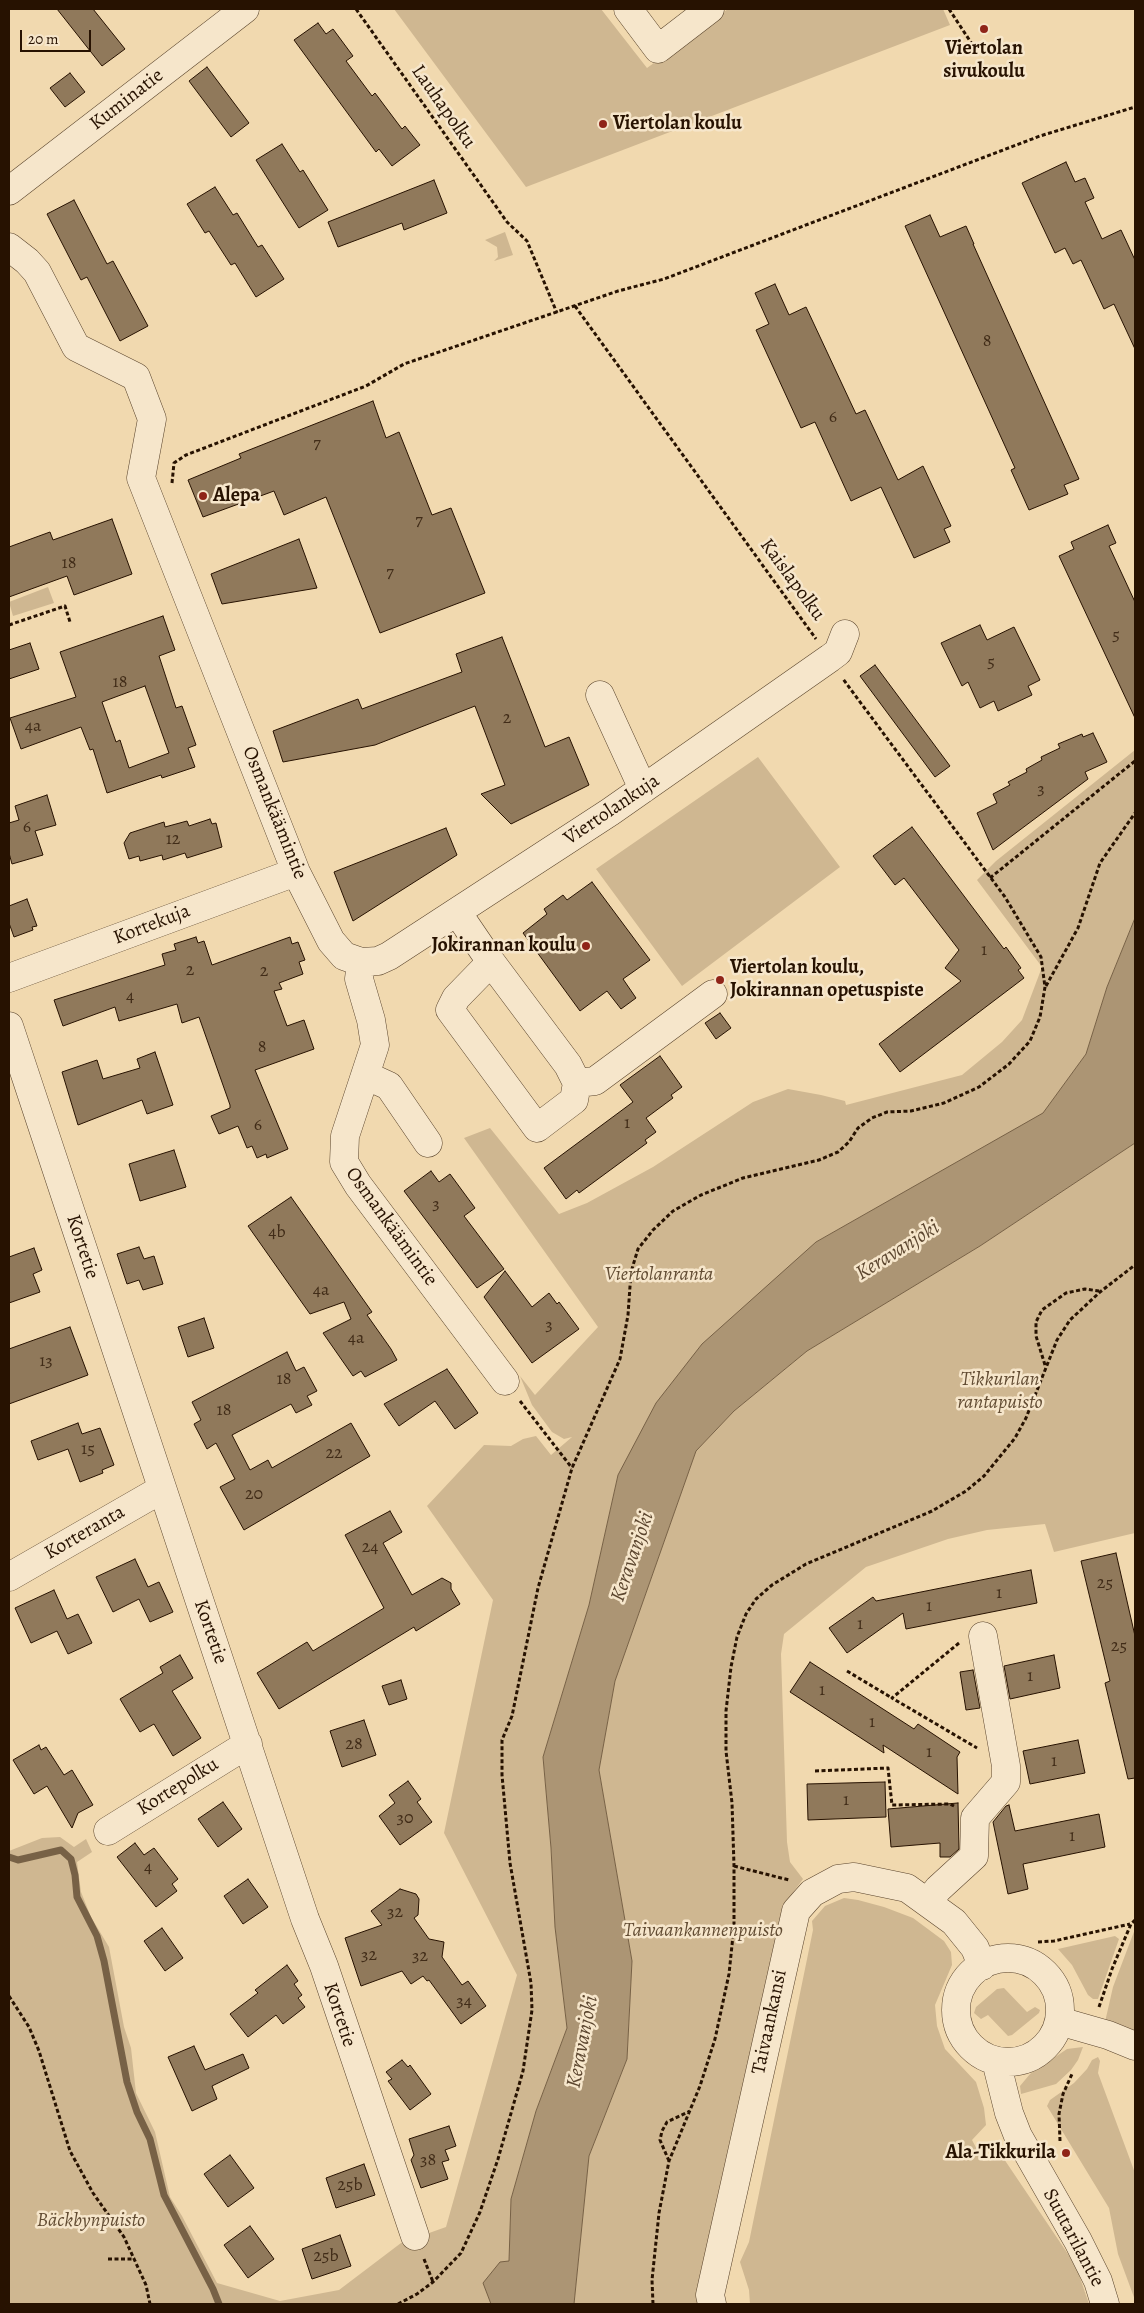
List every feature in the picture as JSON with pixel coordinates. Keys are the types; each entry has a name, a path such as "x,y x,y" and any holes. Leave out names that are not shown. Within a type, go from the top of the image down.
{"street":[{"name":"Kuminatie","path":"9,191 245,9"},
{"path":"628,9 658,49 710,9"},
{"name":"Osmankäämintie","path":"9,247 27,261 37,272 76,347 136,377 152,419 141,478 296,872 331,941 344,956 361,962 359,979 371,1020 375,1045 346,1136 344,1162 358,1185 505,1380"},
{"name":"Viertolankuja","path":"361,962 378,961 457,912 644,789 838,652 845,634"},
{"path":"600,695 644,789"},
{"name":"Kortekuja","path":"9,978 296,872"},
{"path":"457,912 491,962 568,1065 577,1083 574,1100 537,1128 450,1010 456,998 491,962"},
{"path":"577,1083 595,1081 713,994"},
{"name":"Kortetie","path":"9,1026 305,1919 324,1966 415,2236"},
{"path":"366,1075 389,1086 428,1142"},
{"name":"Korteranta","path":"9,1577 162,1489"},
{"path":"928,1902 938,1889 974,1856 975,1818 1006,1782 1006,1766 983,1636"},
{"name":"Kortepolku","path":"108,1831 248,1744"},
{"name":"Taivaankansi","path":"712,2304 710,2295 796,1911 812,1893 838,1879 854,1877 906,1888 928,1902 959,1928 974,1948 982,1966"},
{"path":"1008,1958 1021,1960 1040,1969 1058,1993 1060,2002 1059,2021 1050,2041 1035,2055 1016,2062 996,2061 978,2052 964,2037 957,2018 958,1998 970,1975 982,1966 992,1961 1008,1958"},
{"path":"1059,2021 1101,2032 1135,2046"},
{"name":"Suutarilantie","path":"996,2061 1009,2113 1018,2136 1078,2241 1098,2281 1106,2304"}],"path":[{"name":"Lauhapolku","path":"356,9 506,222 526,241 557,313"},
{"path":"949,9 972,44"},
{"path":"174,463 186,455 366,386 404,364 618,291 664,279 1040,136 1135,107"},
{"name":"Kaislapolku","path":"575,306 984,871 1005,897 1041,957 1046,986"},
{"path":"9,625 65,606 70,622"},
{"path":"990,878 1135,761"},
{"path":"398,2304 417,2294 433,2282 461,2253 480,2212 495,2168 523,2071 532,2001 510,1864 502,1775 502,1740 512,1716 538,1588 572,1468 620,1359 628,1315 631,1272 638,1249 653,1230 673,1211 701,1195 743,1178 819,1160 838,1152 849,1142 858,1128 879,1115 887,1112 911,1111 944,1102 979,1087 1009,1064 1030,1041 1040,1017 1046,986 1078,928 1100,863 1135,813"},
{"path":"653,2304 652,2280 659,2213 669,2161 690,2111 715,2039 729,1974 734,1926 734,1866 732,1803 726,1752 726,1711 737,1637 746,1614 756,1599 772,1585 806,1564 932,1511 966,1491 1000,1458 1015,1438 1026,1418 1057,1340 1070,1320 1100,1292 1135,1265"},
{"path":"1046,1366 1036,1336 1036,1322 1042,1310 1066,1293 1085,1289 1100,1292"},
{"path":"505,1380 572,1468"},
{"path":"892,1698 962,1640 983,1636"},
{"path":"847,1671 1006,1766"},
{"path":"815,1771 888,1768 892,1805 950,1804 975,1818"},
{"path":"734,1866 787,1880 812,1893"},
{"path":"1038,1942 1054,1941 1130,1924 1135,1920"},
{"path":"1099,2007 1107,1981 1130,1924"},
{"path":"9,1996 29,2027 39,2051 70,2151 83,2176 124,2237 146,2285 150,2304"},
{"path":"1060,2142 1063,2094 1072,2074"},
{"path":"669,2161 660,2140 662,2131 667,2122 690,2111"},
{"path":"108,2259 135,2259"}],"green space":[{"name":"Viertolan koulu","path":"394,9 601,9 647,68 728,9 943,9 950,25 526,187"},
{"path":"505,232 513,255 494,261 498,257 497,247 485,240"},
{"path":"48,587 54,603 13,616 9,602"},
{"path":"1135,750 1135,918 1107,987 1086,1054 1043,1114 816,1242 618,1475 589,1605 543,1757 551,1848 555,1927 567,2028 536,2111 511,2199 509,2261 492,2304 9,2304 9,1851 42,1838 60,1837 74,1847 86,1839 92,1852 77,1862 81,1892 91,1917 109,1947 124,2027 131,2048 136,2093 155,2132 170,2197 217,2283 280,2301 339,2290 401,2243 446,2227 517,1975 444,1833 493,1600 427,1506 484,1445 511,1446 523,1439 536,1436 551,1455 572,1437 564,1439 552,1432 532,1405 520,1376 535,1395 598,1327 464,1138 490,1128 559,1214 587,1203 653,1167 753,1102 788,1089 845,1101 846,1105 962,1075 1002,1042 1022,1020 1042,967 977,880 996,861"},
{"path":"758,757 840,867 682,986 596,869"},
{"name":"Tikkurilan rantapuisto","path":"1135,1143 1135,1533 1054,1552 1045,1524 987,1530 948,1539 866,1567 784,1634 781,1654 787,1842 790,1862 803,1879 789,1898 781,1924 699,2304 574,2304 589,2156 627,2059 632,1961 599,1770 615,1681 696,1451 734,1411 807,1351 980,1246"},
{"path":"844,1898 884,1907 913,1918 944,1941 951,1952 952,1965 935,2005 937,2026 945,2049 976,2082 984,2108 986,2125 972,2140 983,2161 1004,2159 1076,2266 1089,2304 750,2304 749,2290 740,2262 749,2242 813,1930 812,1921 825,1906"},
{"path":"1135,1929 1135,2035 1105,2022 1113,1987"},
{"path":"1115,1936 1119,1939 1098,1999 1093,1999 1088,1995 1072,1965 1058,1949"},
{"path":"1004,1988 1027,2012 1035,2007 1040,2010 1039,2013 1012,2035 1008,2036 988,2015 981,2019 974,2013 976,2007 997,1989"},
{"path":"1083,2047 1078,2060 1071,2070 1056,2084 1021,2094 1020,2086 1030,2074 1067,2049"},
{"path":"1098,2057 1100,2061 1098,2073 1135,2173 1135,2300 1118,2254 1109,2208 1047,2106 1050,2100 1074,2083 1087,2069 1092,2060"}],"water":[{"name":"Keravanjoki","path":"1135,918 1135,1143 980,1246 807,1351 734,1411 696,1451 615,1681 599,1770 632,1961 627,2059 589,2156 574,2304 491,2304 483,2283 500,2262 509,2261 511,2199 536,2111 567,2028 555,1927 551,1848 543,1757 589,1605 618,1475 656,1403 702,1344 816,1242 1043,1113 1086,1054 1107,987"}],"building":[{"path":"57,9 93,9 125,49 102,66"},
{"path":"318,23 326,34 333,29 353,56 346,61 372,96 375,93 402,129 405,126 420,145 392,166 379,149 376,152 294,40"},
{"path":"207,67 249,123 231,137 189,81"},
{"path":"70,73 85,92 65,107 50,88"},
{"path":"282,144 300,172 303,170 328,210 299,228 256,160"},
{"path":"1066,162 1075,182 1085,178 1094,198 1085,202 1102,239 1121,230 1135,260 1135,349 1114,304 1104,309 1081,260 1073,264 1065,248 1055,253 1022,183"},
{"path":"434,180 447,213 404,230 402,223 338,247 328,222"},
{"path":"215,187 233,215 237,213 258,247 262,245 284,279 256,297 235,263 231,265 209,231 205,233 187,204"},
{"path":"74,200 107,264 113,261 148,326 120,341 87,277 81,280 47,214"},
{"path":"930,215 940,237 966,226 1079,479 1064,485 1068,494 1029,510 1011,470 1015,468 905,226"},
{"path":"775,284 789,315 806,307 856,414 865,410 898,480 923,466 951,526 944,529 950,542 914,558 881,487 851,501 815,422 801,428 756,330 769,324 755,293"},
{"path":"373,401 386,438 399,432 432,515 451,508 485,593 380,633 326,497 284,515 274,491 203,517 188,480 241,458 239,454"},
{"path":"112,519 132,574 74,595 67,576 9,597 9,547 50,532 53,540"},
{"path":"1108,525 1116,543 1109,546 1135,602 1135,718 1059,556 1074,549 1071,542"},
{"path":"299,539 317,588 222,604 211,574"},
{"path":"163,616 175,650 159,656 176,708 182,706 196,745 188,748 195,767 162,778 161,775 107,793 93,749 90,750 81,727 21,749 10,718 76,697 60,652","holes":["145,686 169,753 129,768 120,740 116,742 102,702"]},
{"path":"980,625 987,640 1014,627 1040,680 1028,686 1032,695 998,711 994,701 980,708 968,682 962,686 941,643"},
{"path":"502,637 545,747 569,737 589,785 511,824 481,794 505,785 475,706 375,745 283,762 273,731 358,699 362,709 462,672 456,654"},
{"path":"30,643 39,669 9,679 9,650"},
{"path":"875,665 950,766 935,777 860,676"},
{"path":"1093,733 1107,762 1085,772 1088,779 993,850 977,813 997,803 993,794 1010,785 1008,782 1027,772 1026,769 1042,760 1041,757 1060,748 1058,744 1082,734 1083,737"},
{"path":"47,795 56,825 35,831 43,855 12,864 9,853 9,823 19,820 15,806"},
{"path":"210,819 212,824 216,823 222,847 187,858 185,853 163,860 162,855 140,861 139,856 129,859 124,843 130,833 164,822 165,827 187,821 189,826"},
{"path":"912,827 1004,949 1006,947 1021,968 1018,970 1024,978 900,1072 879,1044 961,981 945,968 959,950 904,878 895,885 873,856"},
{"path":"446,828 457,855 353,921 334,872"},
{"name":"Jokirannan koulu","path":"592,882 650,960 623,979 636,998 621,1009 607,991 580,1011 523,933 547,914 544,909 563,895 567,900"},
{"path":"27,899 37,926 32,927 33,930 14,937 9,923 9,906"},
{"path":"196,937 198,943 204,941 212,965 290,937 292,944 298,942 305,960 299,962 303,974 279,983 282,989 274,991 287,1026 304,1020 314,1049 255,1070 288,1149 267,1158 266,1154 257,1158 252,1146 247,1148 238,1126 219,1134 211,1116 230,1108 230,1105 199,1017 182,1023 177,1004 119,1021 115,1007 63,1026 54,1000 165,965 162,954 176,950 174,944"},
{"path":"720,1013 731,1028 716,1039 705,1023"},
{"path":"155,1052 173,1105 147,1114 142,1100 78,1125 62,1072 97,1060 103,1079 140,1068 137,1059"},
{"path":"660,1056 682,1087 671,1095 673,1098 646,1118 656,1132 645,1140 647,1143 579,1193 577,1190 566,1199 544,1168 633,1102 620,1085"},
{"path":"174,1150 186,1187 140,1201 129,1164"},
{"path":"431,1171 439,1182 450,1174 475,1208 464,1216 504,1269 477,1288 404,1191"},
{"path":"291,1197 372,1312 367,1315 397,1360 365,1377 361,1371 353,1376 323,1333 351,1319 344,1302 310,1314 248,1226"},
{"path":"139,1247 144,1259 154,1256 163,1284 143,1290 139,1280 127,1284 117,1254"},
{"path":"34,1248 42,1270 33,1274 40,1292 9,1303 9,1257"},
{"path":"505,1271 532,1307 549,1293 557,1304 559,1302 579,1329 532,1363 484,1297"},
{"path":"204,1318 214,1348 188,1357 178,1327"},
{"path":"70,1327 88,1375 9,1404 9,1349"},
{"path":"287,1352 296,1371 304,1367 317,1391 307,1396 312,1405 296,1413 291,1404 232,1435 250,1470 268,1460 272,1468 351,1423 370,1456 244,1530 220,1487 235,1479 216,1443 207,1449 194,1424 201,1420 192,1402"},
{"path":"447,1369 478,1413 455,1429 435,1401 399,1426 384,1404"},
{"path":"78,1423 82,1434 100,1428 114,1465 102,1470 103,1473 80,1482 68,1449 38,1460 31,1441"},
{"path":"390,1511 402,1532 383,1543 412,1595 442,1578 451,1583 451,1589 460,1604 416,1631 414,1627 279,1709 257,1673 307,1642 313,1651 384,1608 345,1535"},
{"path":"1116,1553 1135,1636 1135,1778 1128,1779 1105,1683 1110,1681 1081,1561"},
{"path":"135,1559 148,1587 159,1582 173,1612 150,1622 139,1599 113,1612 96,1577"},
{"path":"1031,1570 1037,1603 906,1629 903,1613 847,1653 829,1628 873,1597 876,1601"},
{"path":"54,1590 67,1619 78,1614 92,1643 68,1654 57,1631 31,1643 15,1608"},
{"path":"180,1655 193,1678 172,1691 201,1738 173,1756 154,1724 140,1732 120,1699 163,1673 160,1667"},
{"path":"1054,1655 1060,1688 1010,1699 1004,1666"},
{"path":"810,1662 914,1729 918,1724 960,1752 957,1757 958,1794 883,1745 884,1753 790,1692"},
{"path":"973,1670 980,1708 966,1710 960,1672"},
{"path":"401,1680 407,1699 389,1705 382,1686"},
{"path":"364,1720 376,1755 342,1767 330,1731"},
{"path":"1078,1740 1085,1773 1030,1784 1023,1751"},
{"path":"39,1745 41,1750 46,1747 64,1775 72,1770 93,1805 78,1813 72,1828 47,1786 34,1794 13,1760"},
{"path":"408,1781 421,1799 417,1802 432,1822 400,1845 379,1816 395,1803 389,1795"},
{"path":"885,1782 886,1817 808,1820 807,1784"},
{"path":"223,1802 242,1829 218,1847 198,1819"},
{"path":"958,1803 959,1849 950,1857 940,1857 940,1843 891,1847 888,1809"},
{"path":"1009,1805 1015,1831 1099,1814 1105,1847 1023,1864 1028,1889 1008,1894 993,1822"},
{"path":"135,1843 144,1855 154,1848 178,1879 172,1884 177,1891 156,1907 117,1857"},
{"path":"248,1879 268,1907 243,1924 224,1896"},
{"path":"400,1889 416,1894 419,1899 418,1915 414,1918 429,1939 444,1942 442,1957 462,1985 468,1981 486,2006 461,2024 429,1980 427,1981 423,1976 411,1984 402,1971 361,1986 345,1938 382,1925 371,1911"},
{"path":"162,1928 183,1958 165,1971 144,1941"},
{"path":"287,1965 298,1981 294,1984 302,1995 298,1998 305,2007 283,2024 276,2015 248,2037 230,2014 258,1993 255,1990"},
{"path":"194,2046 205,2070 243,2054 249,2068 212,2086 217,2099 192,2111 168,2057"},
{"path":"402,2060 408,2067 410,2065 431,2094 410,2110 388,2081 392,2079 386,2072"},
{"path":"449,2126 456,2146 445,2150 449,2160 442,2162 448,2179 421,2188 411,2160 414,2155 409,2139"},
{"path":"230,2155 254,2188 228,2207 204,2174"},
{"path":"364,2164 375,2195 336,2208 326,2178"},
{"path":"250,2226 274,2259 248,2278 224,2245"},
{"path":"340,2235 351,2266 312,2279 302,2249"}],"waterway":[{"path":"9,1857 18,1860 61,1850 71,1859 77,1897 97,1936 104,1961 127,2082 137,2112 150,2139 164,2195 219,2304"}],"place":[{"name":"Viertolan sivukoulu","path":"984,29"},
{"name":"Viertolan koulu","path":"603,124"},
{"name":"Alepa","path":"203,496"},
{"name":"Jokirannan koulu","path":"586,946"},
{"name":"Viertolan koulu, Jokirannan opetuspiste","path":"720,980"},
{"name":"Ala-Tikkurila","path":"1066,2153"}],"park label":[{"name":"Viertolanranta","path":"659,1275"},
{"name":"Taivaankannenpuisto","path":"703,1931"},
{"name":"Bäckbynpuisto","path":"91,2221"}]}
